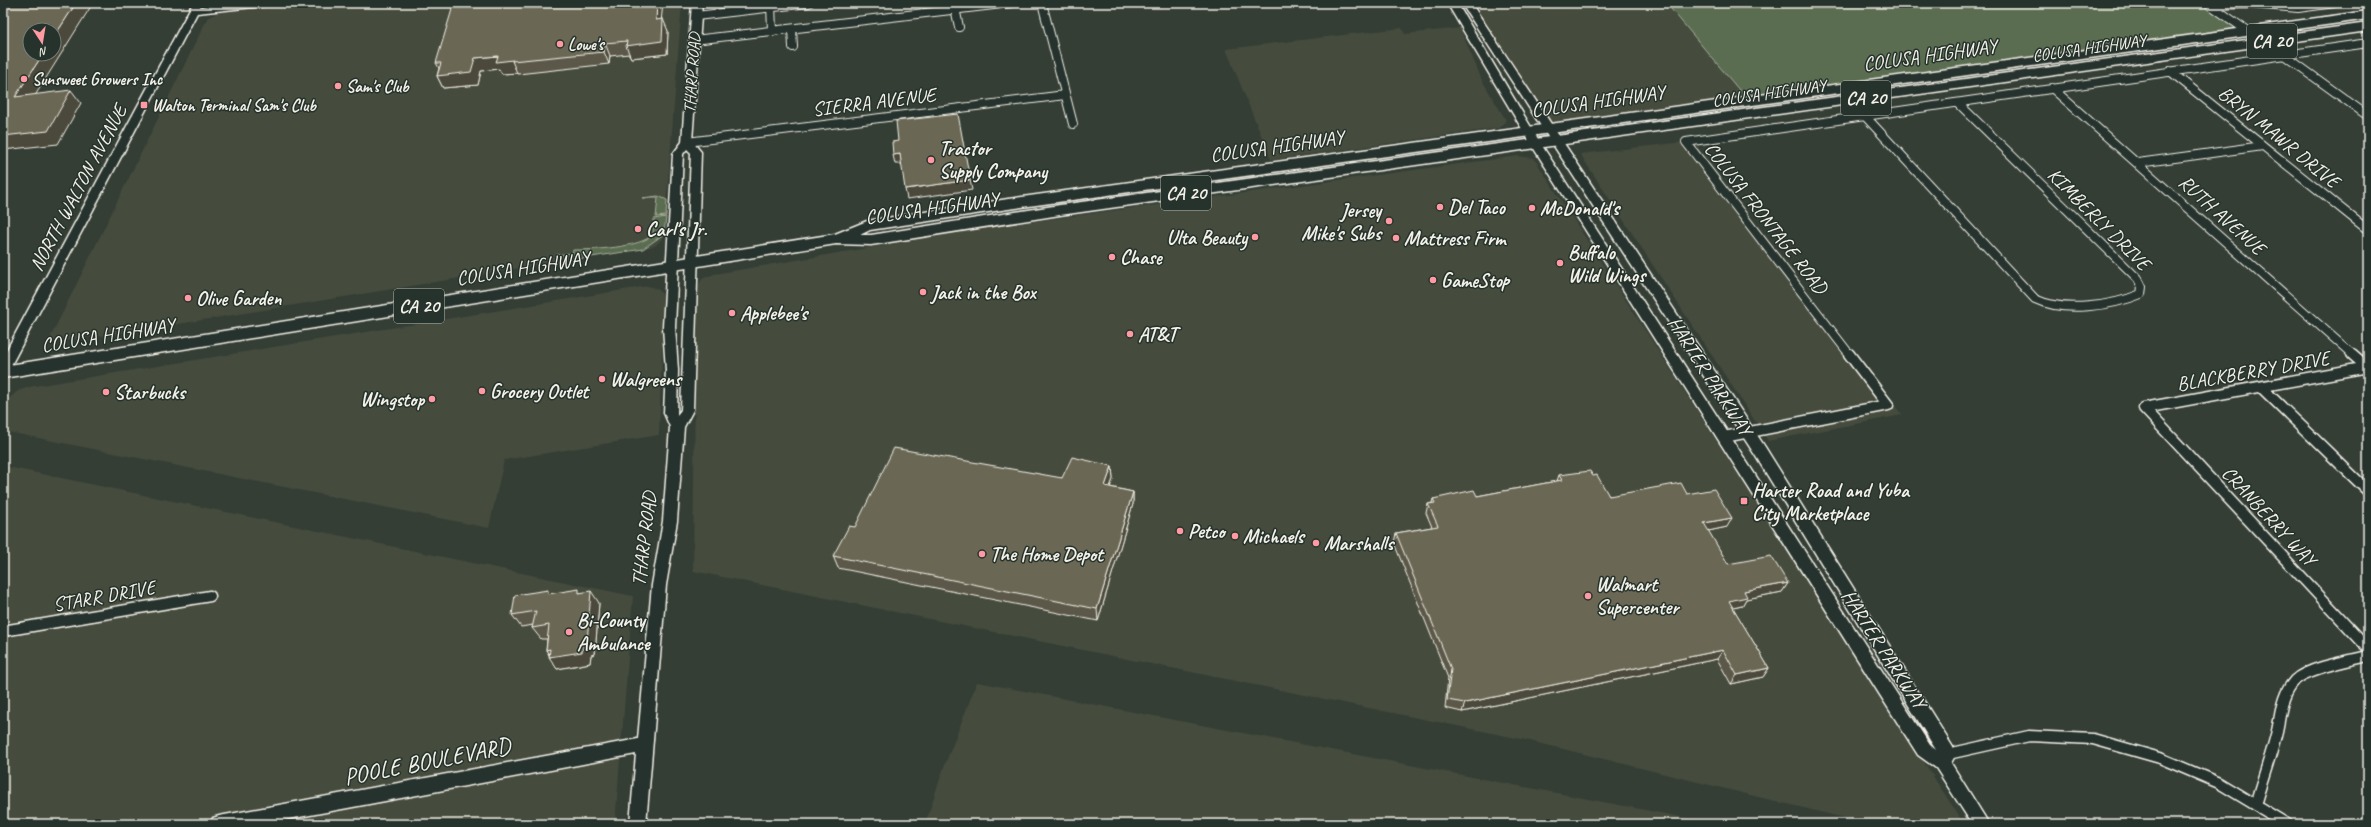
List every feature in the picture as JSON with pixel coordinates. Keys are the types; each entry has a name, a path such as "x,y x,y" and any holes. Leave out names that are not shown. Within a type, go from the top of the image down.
{"highway":[{"name":"COLUSA HIGHWAY","path":"1532,138 1548,129 2368,15"},
{"name":"COLUSA HIGHWAY","path":"3,372 836,239 871,240 1532,138 1556,141 2368,27"}],"street":[{"path":"196,7 263,3"},
{"path":"696,10 763,3"},
{"path":"696,10 809,3"},
{"path":"694,40 772,32 955,7 1020,3"},
{"path":"1042,3 1073,124"},
{"name":"HARTER PARKWAY","path":"1452,3 1532,138 1924,750 1945,758"},
{"name":"HARTER PARKWAY","path":"1466,3 1749,433 1945,758 1981,824"},
{"path":"2210,4 2250,4 2298,8 2335,3"},
{"path":"2210,4 2263,42"},
{"path":"771,5 772,32"},
{"name":"NORTH WALTON AVENUE","path":"3,369 196,7"},
{"path":"955,7 959,28"},
{"name":"THARP ROAD","path":"677,427 670,413 672,370 669,327 671,266 678,154 687,142 696,10"},
{"path":"792,29 793,47"},
{"name":"COLUSA FRONTAGE ROAD","path":"1724,437 1888,405 1686,142 2368,42"},
{"path":"2284,54 2368,116"},
{"name":"BRYN MAWR DRIVE","path":"2170,71 2368,230"},
{"name":"RUTH AVENUE","path":"2052,88 2368,367"},
{"name":"SIERRA AVENUE","path":"687,142 1065,95"},
{"name":"KIMBERLY DRIVE","path":"1865,116 2035,299 2042,304 2062,309 2134,297 2141,294 2142,288 2138,279 1958,103"},
{"name":"THARP ROAD","path":"638,824 659,585 670,521 677,427 687,410 696,152 687,142"},
{"path":"2138,163 2263,146"},
{"name":"BLACKBERRY DRIVE","path":"2144,408 2262,388 2368,367"},
{"path":"2262,388 2368,491"},
{"name":"CRANBERRY WAY","path":"2144,408 2368,648"},
{"name":"STARR DRIVE","path":"3,631 210,596"},
{"path":"2255,805 2277,730 2279,713 2285,695 2296,679 2320,668 2368,656"},
{"path":"1945,758 2029,736 2093,739 2160,758 2219,783 2287,824"},
{"name":"POOLE BOULEVARD","path":"219,824 644,746"}],"shaded area":[{"path":"292,3 682,3 664,234 661,240 655,246 123,333 57,342 51,340 51,336 208,17 220,12"},
{"path":"1469,3 1666,3 1745,97 1551,124"},
{"path":"1402,28 1405,34 1460,28 1482,80 1506,120 1500,128 1271,160 1226,49"},
{"path":"1693,141 1902,415 1768,441 1580,154"},
{"path":"1518,156 1534,158 1964,824 1869,824 1526,740 693,571 696,290 702,279 714,274 991,227"},
{"path":"648,286 658,289 664,297 659,435 504,460 489,528 3,431 3,408 7,400 18,391 29,387"},
{"path":"3,466 633,596 615,824 3,824"},
{"path":"977,682 1718,824 925,824 944,767"}],"green space":[{"path":"1666,3 2203,3 2240,30 1745,97"},
{"path":"658,196 667,200 666,216 656,217 658,198 642,198"},
{"path":"666,217 664,234 643,249 553,263 556,255 572,253 573,250 615,247 647,239 653,234 654,219"}],"building":[{"path":"3,3 76,3 62,25 62,22 22,22 22,62 38,62 15,97 71,90 48,131 3,136"},
{"name":"Lowe's","path":"489,3 657,3 656,20 663,19 662,41 626,46 627,41 605,43 604,52 512,61 513,60 496,62 498,56 475,58 471,72 437,76 441,63 436,63 453,6"},
{"name":"Tractor Supply Company","path":"958,114 970,180 905,189 900,154 893,155 892,142 898,141 896,121"},
{"name":"The Home Depot","path":"894,448 1062,478 1072,457 1112,466 1105,486 1133,492 1097,609 833,556 849,526 855,527"},
{"name":"Walmart Supercenter","path":"1590,471 1593,476 1597,475 1609,496 1681,483 1687,494 1714,489 1732,518 1704,523 1728,564 1771,556 1788,583 1744,591 1747,597 1729,601 1769,668 1737,675 1723,650 1465,703 1447,700 1451,669 1396,533 1438,526 1428,504 1435,503 1433,499 1474,490 1477,496 1562,480 1559,475"},
{"name":"Bi-County Ambulance","path":"579,589 579,593 591,591 587,643 584,644 582,652 549,657 550,649 546,650 549,625 532,628 536,611 512,615 515,595 548,590 548,594"}],"place":[{"name":"Lowe's","path":"560,44"},
{"name":"Sunsweet Growers Inc","path":"24,79"},
{"name":"Sam's Club","path":"338,86"},
{"name":"Walton Terminal Sam's Club","path":"144,105"},
{"name":"Tractor Supply Company","path":"931,160"},
{"name":"Del Taco","path":"1440,207"},
{"name":"McDonald's","path":"1532,208"},
{"name":"Jersey Mike's Subs","path":"1389,221"},
{"name":"Carl's Jr.","path":"638,229"},
{"name":"Ulta Beauty","path":"1255,237"},
{"name":"Mattress Firm","path":"1396,238"},
{"name":"Chase","path":"1112,257"},
{"name":"Buffalo Wild Wings","path":"1560,263"},
{"name":"GameStop","path":"1433,280"},
{"name":"Jack in the Box","path":"923,292"},
{"name":"Olive Garden","path":"188,298"},
{"name":"Applebee's","path":"732,313"},
{"name":"AT&T","path":"1130,334"},
{"name":"Walgreens","path":"602,379"},
{"name":"Grocery Outlet","path":"482,391"},
{"name":"Starbucks","path":"106,392"},
{"name":"Wingstop","path":"432,399"},
{"name":"Harter Road and Yuba City Marketplace","path":"1744,501"},
{"name":"Petco","path":"1180,531"},
{"name":"Michaels","path":"1235,536"},
{"name":"Marshalls","path":"1316,543"},
{"name":"The Home Depot","path":"982,554"},
{"name":"Walmart Supercenter","path":"1588,596"},
{"name":"Bi-County Ambulance","path":"569,632"}]}
